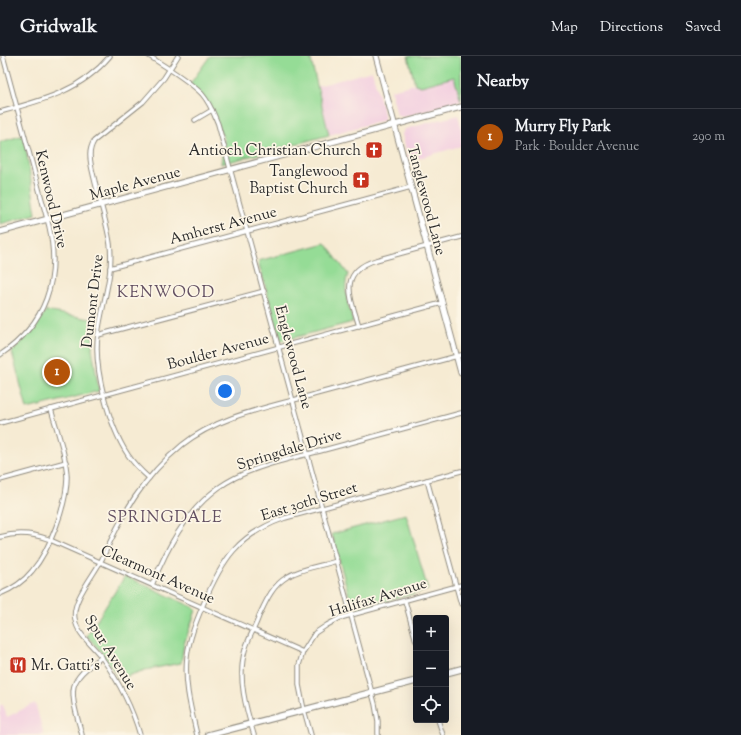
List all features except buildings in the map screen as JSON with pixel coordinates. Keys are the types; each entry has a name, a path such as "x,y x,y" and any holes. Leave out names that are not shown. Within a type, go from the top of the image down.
{"main road":[{"name":"Tanglewood Lane","path":"376,56 442,303 459,356 461,373"},
{"name":"Maple Avenue","path":"0,232 461,108"},
{"path":"449,672 461,669"},
{"path":"208,735 413,682"}],"street":[{"name":"Kenwood Drive","path":"0,356 17,343 30,329 40,313 48,294 53,274 53,254 47,220 17,108 1,56"},
{"path":"0,112 51,98 71,89 92,74 110,56"},
{"name":"Englewood Lane","path":"149,56 193,86 202,95 212,110 224,140 372,692 378,721 378,735"},
{"name":"Dumont Drive","path":"148,478 122,445 113,423 99,376 97,351 98,335 110,268 110,246 107,228 90,161 90,150 98,137 143,102 169,70 178,56"},
{"path":"195,120 212,110"},
{"name":"Amherst Avenue","path":"110,268 411,187"},
{"path":"359,326 350,287 352,277 358,268 366,263 461,237"},
{"path":"98,335 264,291"},
{"name":"Boulder Avenue","path":"0,423 442,303"},
{"name":"Spur Avenue","path":"140,735 122,689 102,657 78,629 74,616 76,606 128,506 148,478 183,445 228,420 294,400 459,356"},
{"path":"0,594 18,584 32,571 50,540 64,502 67,483 66,462 51,409"},
{"name":"Springdale Drive","path":"152,585 167,550 181,527 200,504 226,483 247,473 308,454 461,413"},
{"path":"0,480 66,462"},
{"name":"East 30th Street","path":"197,735 189,704 186,680 186,657 191,634 202,607 224,563 234,549 249,535 274,522 461,471"},
{"path":"427,480 461,604"},
{"name":"Clearmont Avenue","path":"0,537 16,534 38,535 303,652"},
{"path":"254,735 242,678 245,650 267,600 279,583 295,573 337,561"},
{"name":"Halifax Avenue","path":"311,735 304,710 298,672 303,652 315,633 340,618 461,585"},
{"path":"405,601 413,630"},
{"path":"82,735 73,697 74,685 82,673 102,657"},
{"path":"439,723 443,735"}],"shaded area":[{"path":"372,71 384,114 384,120 329,135 318,86"},
{"path":"454,76 461,101 403,117 397,115 391,90 415,84 421,86"},
{"path":"458,115 461,126 461,146 409,161 402,134 405,129"},
{"path":"35,703 44,735 0,735 0,705 3,705 7,717"}],"green space":[{"path":"210,56 310,56 329,135 221,164 224,140 207,101 190,84"},
{"path":"408,56 461,56 461,101 454,77 421,86 415,84"},
{"path":"24,135 36,214 0,224 0,142"},
{"path":"325,243 348,274 346,280 346,292 353,322 281,341 258,261"},
{"path":"46,311 96,320 92,348 99,391 27,409 12,352 34,328"},
{"path":"406,514 428,590 353,610 332,534"},
{"path":"125,576 195,608 196,610 184,644 181,663 145,670 119,679 102,653 87,636"}],"place":[{"name":"Antioch Christian Church","path":"374,150"},
{"name":"Tanglewood Baptist Church","path":"361,180"},
{"name":"Murry Fly Park","path":"57,372"},
{"name":"Mr. Gatti's","path":"18,665"}],"district":[{"name":"KENWOOD","path":"166,291"},
{"name":"SPRINGDALE","path":"165,516"}]}
